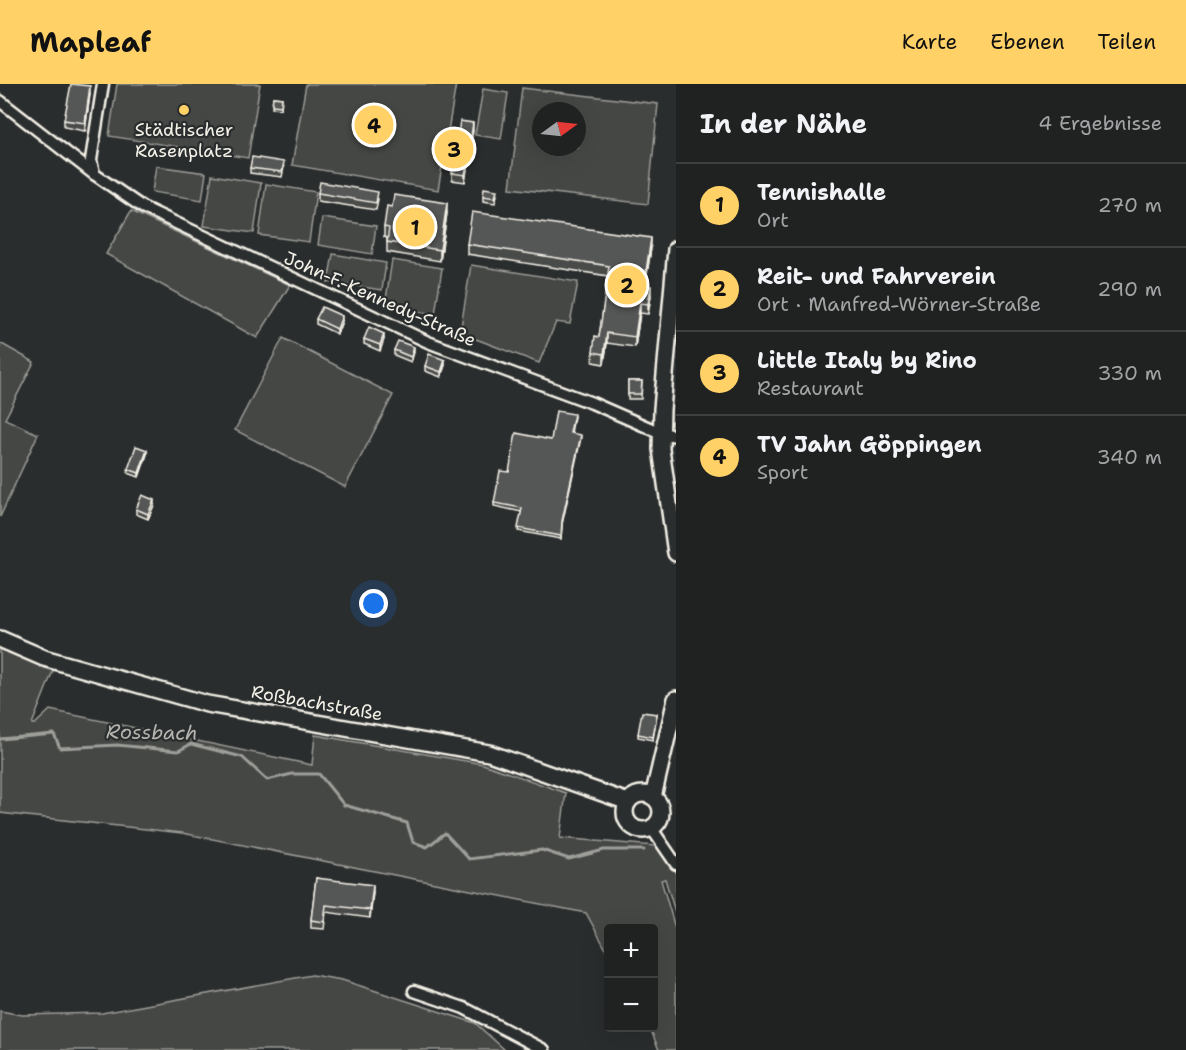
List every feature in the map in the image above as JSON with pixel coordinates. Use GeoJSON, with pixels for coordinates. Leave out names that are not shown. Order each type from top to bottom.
{"type":"FeatureCollection","features":[{"type":"Feature","properties":{"kind":"street"},"geometry":{"type":"LineString","coordinates":[[94,174],[91,160],[103,84]]}},
{"type":"Feature","properties":{"kind":"street","name":"John-F.-Kennedy-Straße"},"geometry":{"type":"LineString","coordinates":[[0,101],[94,174],[142,207],[428,342],[592,403],[669,435]]}},
{"type":"Feature","properties":{"kind":"street"},"geometry":{"type":"LineString","coordinates":[[676,249],[669,435],[662,469],[676,553]]}},
{"type":"Feature","properties":{"kind":"street","name":"Roßbachstraße"},"geometry":{"type":"LineString","coordinates":[[0,639],[44,658],[207,704],[489,753],[628,802]]}},
{"type":"Feature","properties":{"kind":"street"},"geometry":{"type":"LineString","coordinates":[[653,797],[676,699]]}},
{"type":"Feature","properties":{"kind":"street"},"geometry":{"type":"LineString","coordinates":[[642,794],[653,797],[658,801],[662,813],[657,825],[652,829],[640,830],[630,825],[625,814],[628,802],[642,794]]}},
{"type":"Feature","properties":{"kind":"street"},"geometry":{"type":"LineString","coordinates":[[652,829],[676,864]]}},
{"type":"Feature","properties":{"kind":"street"},"geometry":{"type":"LineString","coordinates":[[414,991],[464,1008],[544,1050]]}},
{"type":"Feature","properties":{"kind":"shaded area","name":"Städtischer Rasenplatz"},"geometry":{"type":"Polygon","coordinates":[[[117,84],[260,84],[248,158],[109,136],[117,84]]]}},
{"type":"Feature","properties":{"kind":"shaded area"},"geometry":{"type":"Polygon","coordinates":[[[306,84],[456,84],[438,190],[292,165],[306,84]]]}},
{"type":"Feature","properties":{"kind":"shaded area"},"geometry":{"type":"Polygon","coordinates":[[[522,88],[658,104],[648,204],[510,188],[522,88]]]}},
{"type":"Feature","properties":{"kind":"shaded area"},"geometry":{"type":"Polygon","coordinates":[[[483,89],[508,93],[501,139],[475,135],[483,89]]]}},
{"type":"Feature","properties":{"kind":"shaded area"},"geometry":{"type":"Polygon","coordinates":[[[156,166],[206,173],[202,200],[152,192],[156,166]]]}},
{"type":"Feature","properties":{"kind":"shaded area"},"geometry":{"type":"Polygon","coordinates":[[[212,175],[261,183],[254,233],[204,226],[212,175]]]}},
{"type":"Feature","properties":{"kind":"shaded area"},"geometry":{"type":"Polygon","coordinates":[[[266,184],[316,192],[309,242],[259,235],[266,184]]]}},
{"type":"Feature","properties":{"kind":"shaded area"},"geometry":{"type":"Polygon","coordinates":[[[131,211],[290,285],[257,338],[106,254],[131,211]]]}},
{"type":"Feature","properties":{"kind":"shaded area"},"geometry":{"type":"Polygon","coordinates":[[[322,218],[376,226],[372,254],[318,245],[322,218]]]}},
{"type":"Feature","properties":{"kind":"shaded area"},"geometry":{"type":"Polygon","coordinates":[[[333,254],[386,263],[382,290],[328,282],[333,254]]]}},
{"type":"Feature","properties":{"kind":"shaded area"},"geometry":{"type":"Polygon","coordinates":[[[392,260],[442,268],[435,314],[385,306],[392,260]]]}},
{"type":"Feature","properties":{"kind":"shaded area"},"geometry":{"type":"Polygon","coordinates":[[[471,265],[578,282],[570,324],[556,322],[539,363],[460,333],[471,265]]]}},
{"type":"Feature","properties":{"kind":"shaded area"},"geometry":{"type":"Polygon","coordinates":[[[283,338],[393,395],[345,487],[235,430],[283,338]]]}},
{"type":"Feature","properties":{"kind":"shaded area"},"geometry":{"type":"Polygon","coordinates":[[[0,343],[34,362],[5,419],[38,434],[0,517],[0,343]]]}},
{"type":"Feature","properties":{"kind":"shaded area"},"geometry":{"type":"Polygon","coordinates":[[[0,649],[53,671],[32,724],[35,724],[50,710],[312,765],[315,735],[483,764],[566,793],[560,838],[655,846],[659,844],[676,871],[676,915],[665,879],[661,880],[676,931],[676,1050],[659,1050],[652,1032],[658,1032],[658,924],[604,924],[604,946],[586,913],[182,833],[0,813],[0,649]]]}},
{"type":"Feature","properties":{"kind":"shaded area"},"geometry":{"type":"Polygon","coordinates":[[[312,975],[342,980],[475,1023],[505,1050],[0,1050],[0,1011],[22,1015],[102,1013],[312,975]]]}},
{"type":"Feature","properties":{"kind":"building"},"geometry":{"type":"Polygon","coordinates":[[[71,84],[90,86],[85,123],[64,120],[71,84]]]}},
{"type":"Feature","properties":{"kind":"building"},"geometry":{"type":"Polygon","coordinates":[[[273,97],[282,98],[281,106],[272,105],[273,97]]]}},
{"type":"Feature","properties":{"kind":"building"},"geometry":{"type":"Polygon","coordinates":[[[460,121],[473,123],[465,175],[452,173],[460,121]]]}},
{"type":"Feature","properties":{"kind":"building"},"geometry":{"type":"Polygon","coordinates":[[[252,157],[284,162],[282,172],[250,168],[252,157]]]}},
{"type":"Feature","properties":{"kind":"building"},"geometry":{"type":"Polygon","coordinates":[[[320,182],[378,192],[376,203],[318,193],[320,182]]]}},
{"type":"Feature","properties":{"kind":"building"},"geometry":{"type":"Polygon","coordinates":[[[484,188],[497,190],[495,198],[483,196],[484,188]]]}},
{"type":"Feature","properties":{"kind":"building"},"geometry":{"type":"Polygon","coordinates":[[[394,195],[447,203],[440,250],[387,242],[389,228],[384,227],[387,206],[392,207],[394,195]]]}},
{"type":"Feature","properties":{"kind":"building"},"geometry":{"type":"Polygon","coordinates":[[[472,212],[651,238],[644,285],[651,286],[648,304],[640,303],[635,337],[607,333],[604,354],[593,352],[595,336],[599,337],[609,266],[467,244],[472,212]]]}},
{"type":"Feature","properties":{"kind":"building"},"geometry":{"type":"Polygon","coordinates":[[[322,307],[342,316],[337,329],[316,319],[322,307]]]}},
{"type":"Feature","properties":{"kind":"building"},"geometry":{"type":"Polygon","coordinates":[[[369,327],[384,334],[380,345],[364,339],[369,327]]]}},
{"type":"Feature","properties":{"kind":"building"},"geometry":{"type":"Polygon","coordinates":[[[398,341],[414,347],[411,357],[394,350],[398,341]]]}},
{"type":"Feature","properties":{"kind":"building"},"geometry":{"type":"Polygon","coordinates":[[[429,354],[445,360],[441,372],[425,366],[429,354]]]}},
{"type":"Feature","properties":{"kind":"building"},"geometry":{"type":"Polygon","coordinates":[[[628,381],[642,381],[641,394],[628,394],[628,381]]]}},
{"type":"Feature","properties":{"kind":"building"},"geometry":{"type":"Polygon","coordinates":[[[556,411],[574,414],[570,433],[581,435],[562,521],[561,536],[518,528],[522,508],[494,503],[500,471],[509,472],[516,433],[551,440],[556,411]]]}},
{"type":"Feature","properties":{"kind":"building"},"geometry":{"type":"Polygon","coordinates":[[[136,446],[147,450],[139,473],[128,469],[136,446]]]}},
{"type":"Feature","properties":{"kind":"building"},"geometry":{"type":"Polygon","coordinates":[[[142,495],[154,500],[148,514],[136,509],[142,495]]]}},
{"type":"Feature","properties":{"kind":"building"},"geometry":{"type":"Polygon","coordinates":[[[642,712],[657,714],[653,737],[638,734],[642,712]]]}},
{"type":"Feature","properties":{"kind":"building"},"geometry":{"type":"Polygon","coordinates":[[[316,878],[373,885],[370,910],[326,905],[324,922],[311,920],[316,878]]]}},
{"type":"Feature","properties":{"kind":"waterway","name":"Rossbach"},"geometry":{"type":"LineString","coordinates":[[0,739],[54,734],[60,748],[117,745],[178,751],[191,744],[242,757],[267,780],[292,774],[319,774],[344,805],[407,823],[413,842],[427,847],[445,833],[469,859],[542,850],[569,859],[604,850],[644,850]]}},
{"type":"Feature","properties":{"kind":"place","name":"Städtischer Rasenplatz"},"geometry":{"type":"Point","coordinates":[184,110]}},
{"type":"Feature","properties":{"kind":"place","name":"TV Jahn Göppingen"},"geometry":{"type":"Point","coordinates":[374,125]}},
{"type":"Feature","properties":{"kind":"place","name":"Little Italy by Rino"},"geometry":{"type":"Point","coordinates":[454,149]}},
{"type":"Feature","properties":{"kind":"place","name":"Tennishalle"},"geometry":{"type":"Point","coordinates":[415,227]}},
{"type":"Feature","properties":{"kind":"place","name":"Reit- und Fahrverein"},"geometry":{"type":"Point","coordinates":[627,285]}}]}
